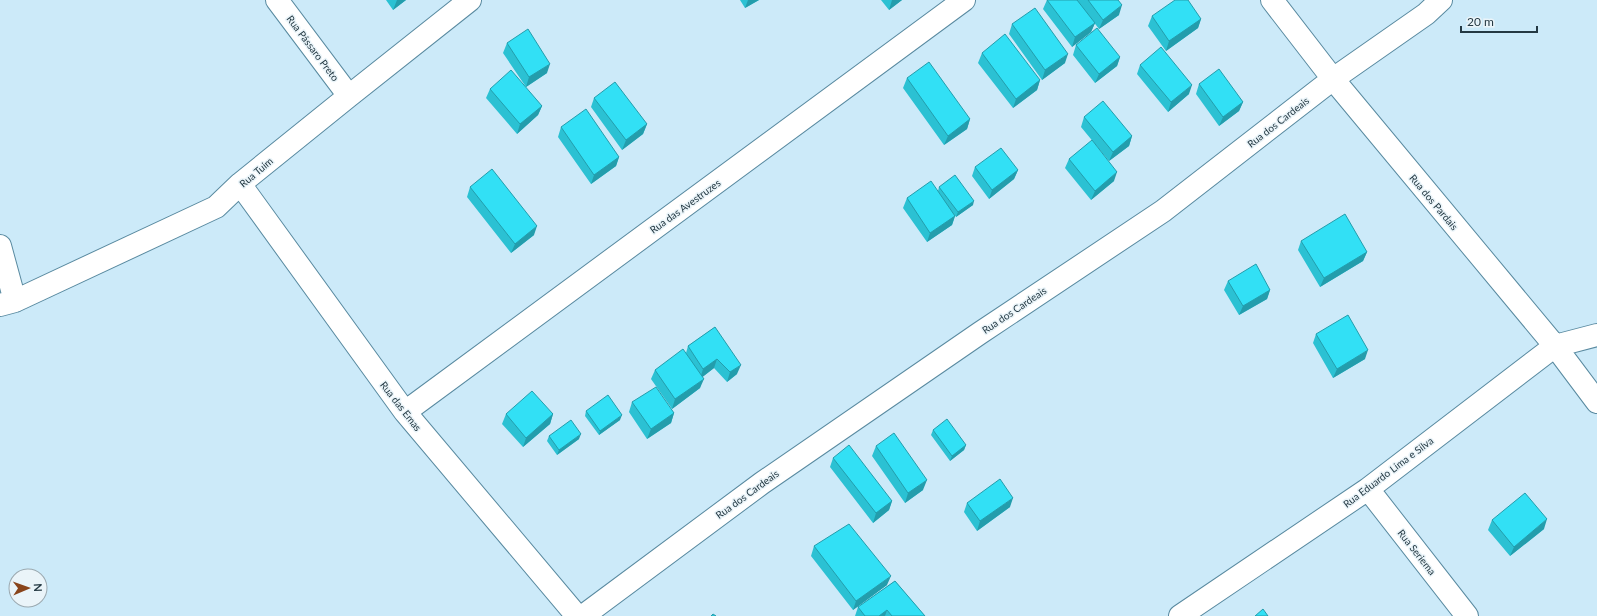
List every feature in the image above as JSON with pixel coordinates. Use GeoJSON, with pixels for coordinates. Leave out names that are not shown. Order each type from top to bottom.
{"type":"FeatureCollection","features":[{"type":"Feature","properties":{"kind":"street","name":"Rua Pássaro Preto"},"geometry":{"type":"LineString","coordinates":[[277,0],[349,96]]}},
{"type":"Feature","properties":{"kind":"street","name":"Rua Tuim"},"geometry":{"type":"LineString","coordinates":[[7,303],[216,207],[240,184],[470,0]]}},
{"type":"Feature","properties":{"kind":"street","name":"Rua das Avestruzes"},"geometry":{"type":"LineString","coordinates":[[405,412],[964,0]]}},
{"type":"Feature","properties":{"kind":"street","name":"Rua dos Pardais"},"geometry":{"type":"LineString","coordinates":[[1272,0],[1333,79],[1555,346],[1597,402]]}},
{"type":"Feature","properties":{"kind":"street","name":"Rua dos Cardeais"},"geometry":{"type":"LineString","coordinates":[[583,616],[762,483],[980,333],[1163,211],[1333,79],[1426,14],[1442,0]]}},
{"type":"Feature","properties":{"kind":"street","name":"Rua das Emas"},"geometry":{"type":"LineString","coordinates":[[240,184],[405,412],[577,616]]}},
{"type":"Feature","properties":{"kind":"street"},"geometry":{"type":"LineString","coordinates":[[0,246],[7,303]]}},
{"type":"Feature","properties":{"kind":"street","name":"Rua Eduardo Lima e Silva"},"geometry":{"type":"LineString","coordinates":[[1180,616],[1368,489],[1555,346],[1597,335]]}},
{"type":"Feature","properties":{"kind":"street","name":"Rua Seriema"},"geometry":{"type":"LineString","coordinates":[[1368,489],[1467,616]]}},
{"type":"Feature","properties":{"kind":"building"},"geometry":{"type":"Polygon","coordinates":[[[1047,0],[1077,0],[1095,23],[1075,37],[1047,0]]]}},
{"type":"Feature","properties":{"kind":"building"},"geometry":{"type":"Polygon","coordinates":[[[1088,0],[1118,0],[1122,5],[1103,20],[1088,0]]]}},
{"type":"Feature","properties":{"kind":"building"},"geometry":{"type":"Polygon","coordinates":[[[1175,0],[1188,0],[1201,19],[1169,41],[1152,16],[1175,0]]]}},
{"type":"Feature","properties":{"kind":"building"},"geometry":{"type":"Polygon","coordinates":[[[1035,8],[1068,54],[1045,70],[1012,24],[1035,8]]]}},
{"type":"Feature","properties":{"kind":"building"},"geometry":{"type":"Polygon","coordinates":[[[1097,28],[1120,57],[1099,74],[1076,45],[1097,28]]]}},
{"type":"Feature","properties":{"kind":"building"},"geometry":{"type":"Polygon","coordinates":[[[528,29],[550,64],[529,77],[507,43],[528,29]]]}},
{"type":"Feature","properties":{"kind":"building"},"geometry":{"type":"Polygon","coordinates":[[[1005,34],[1040,80],[1016,99],[982,53],[1005,34]]]}},
{"type":"Feature","properties":{"kind":"building"},"geometry":{"type":"Polygon","coordinates":[[[1161,47],[1192,85],[1171,102],[1140,65],[1161,47]]]}},
{"type":"Feature","properties":{"kind":"building"},"geometry":{"type":"Polygon","coordinates":[[[929,62],[970,119],[948,136],[907,78],[929,62]]]}},
{"type":"Feature","properties":{"kind":"building"},"geometry":{"type":"Polygon","coordinates":[[[1219,69],[1243,102],[1223,117],[1199,84],[1219,69]]]}},
{"type":"Feature","properties":{"kind":"building"},"geometry":{"type":"Polygon","coordinates":[[[511,70],[542,106],[520,124],[490,89],[511,70]]]}},
{"type":"Feature","properties":{"kind":"building"},"geometry":{"type":"Polygon","coordinates":[[[615,82],[647,124],[626,140],[594,98],[615,82]]]}},
{"type":"Feature","properties":{"kind":"building"},"geometry":{"type":"Polygon","coordinates":[[[1103,101],[1132,136],[1113,152],[1084,117],[1103,101]]]}},
{"type":"Feature","properties":{"kind":"building"},"geometry":{"type":"Polygon","coordinates":[[[586,109],[619,157],[594,175],[561,127],[586,109]]]}},
{"type":"Feature","properties":{"kind":"building"},"geometry":{"type":"Polygon","coordinates":[[[1092,140],[1117,172],[1095,191],[1069,159],[1092,140]]]}},
{"type":"Feature","properties":{"kind":"building"},"geometry":{"type":"Polygon","coordinates":[[[1001,148],[1018,170],[992,190],[975,167],[1001,148]]]}},
{"type":"Feature","properties":{"kind":"building"},"geometry":{"type":"Polygon","coordinates":[[[492,169],[537,226],[515,244],[470,187],[492,169]]]}},
{"type":"Feature","properties":{"kind":"building"},"geometry":{"type":"Polygon","coordinates":[[[955,175],[974,201],[958,212],[939,187],[955,175]]]}},
{"type":"Feature","properties":{"kind":"building"},"geometry":{"type":"Polygon","coordinates":[[[931,181],[955,216],[930,233],[907,198],[931,181]]]}},
{"type":"Feature","properties":{"kind":"building"},"geometry":{"type":"Polygon","coordinates":[[[1345,214],[1367,252],[1324,278],[1301,241],[1345,214]]]}},
{"type":"Feature","properties":{"kind":"building"},"geometry":{"type":"Polygon","coordinates":[[[1256,264],[1270,290],[1243,306],[1228,281],[1256,264]]]}},
{"type":"Feature","properties":{"kind":"building"},"geometry":{"type":"Polygon","coordinates":[[[1348,315],[1368,350],[1337,369],[1316,334],[1348,315]]]}},
{"type":"Feature","properties":{"kind":"building"},"geometry":{"type":"Polygon","coordinates":[[[715,327],[741,365],[730,372],[717,359],[703,369],[688,346],[715,327]]]}},
{"type":"Feature","properties":{"kind":"building"},"geometry":{"type":"Polygon","coordinates":[[[683,349],[704,379],[675,399],[655,370],[683,349]]]}},
{"type":"Feature","properties":{"kind":"building"},"geometry":{"type":"Polygon","coordinates":[[[656,387],[674,413],[651,429],[632,402],[656,387]]]}},
{"type":"Feature","properties":{"kind":"building"},"geometry":{"type":"Polygon","coordinates":[[[532,391],[553,414],[526,438],[506,414],[532,391]]]}},
{"type":"Feature","properties":{"kind":"building"},"geometry":{"type":"Polygon","coordinates":[[[608,395],[622,415],[600,431],[586,411],[608,395]]]}},
{"type":"Feature","properties":{"kind":"building"},"geometry":{"type":"Polygon","coordinates":[[[947,419],[966,445],[952,456],[933,430],[947,419]]]}},
{"type":"Feature","properties":{"kind":"building"},"geometry":{"type":"Polygon","coordinates":[[[571,420],[581,434],[559,450],[549,436],[571,420]]]}},
{"type":"Feature","properties":{"kind":"building"},"geometry":{"type":"Polygon","coordinates":[[[894,433],[927,480],[908,493],[876,446],[894,433]]]}},
{"type":"Feature","properties":{"kind":"building"},"geometry":{"type":"Polygon","coordinates":[[[849,445],[892,501],[876,513],[833,458],[849,445]]]}},
{"type":"Feature","properties":{"kind":"building"},"geometry":{"type":"Polygon","coordinates":[[[1000,479],[1013,498],[980,521],[967,503],[1000,479]]]}},
{"type":"Feature","properties":{"kind":"building"},"geometry":{"type":"Polygon","coordinates":[[[1525,493],[1547,519],[1514,547],[1492,520],[1525,493]]]}},
{"type":"Feature","properties":{"kind":"building"},"geometry":{"type":"Polygon","coordinates":[[[849,524],[891,576],[856,601],[814,546],[849,524]]]}},
{"type":"Feature","properties":{"kind":"building"},"geometry":{"type":"Polygon","coordinates":[[[895,581],[925,616],[892,616],[887,610],[879,616],[865,616],[858,607],[895,581]]]}},
{"type":"Feature","properties":{"kind":"building"},"geometry":{"type":"Polygon","coordinates":[[[1263,609],[1268,616],[1255,616],[1263,609]]]}}]}
